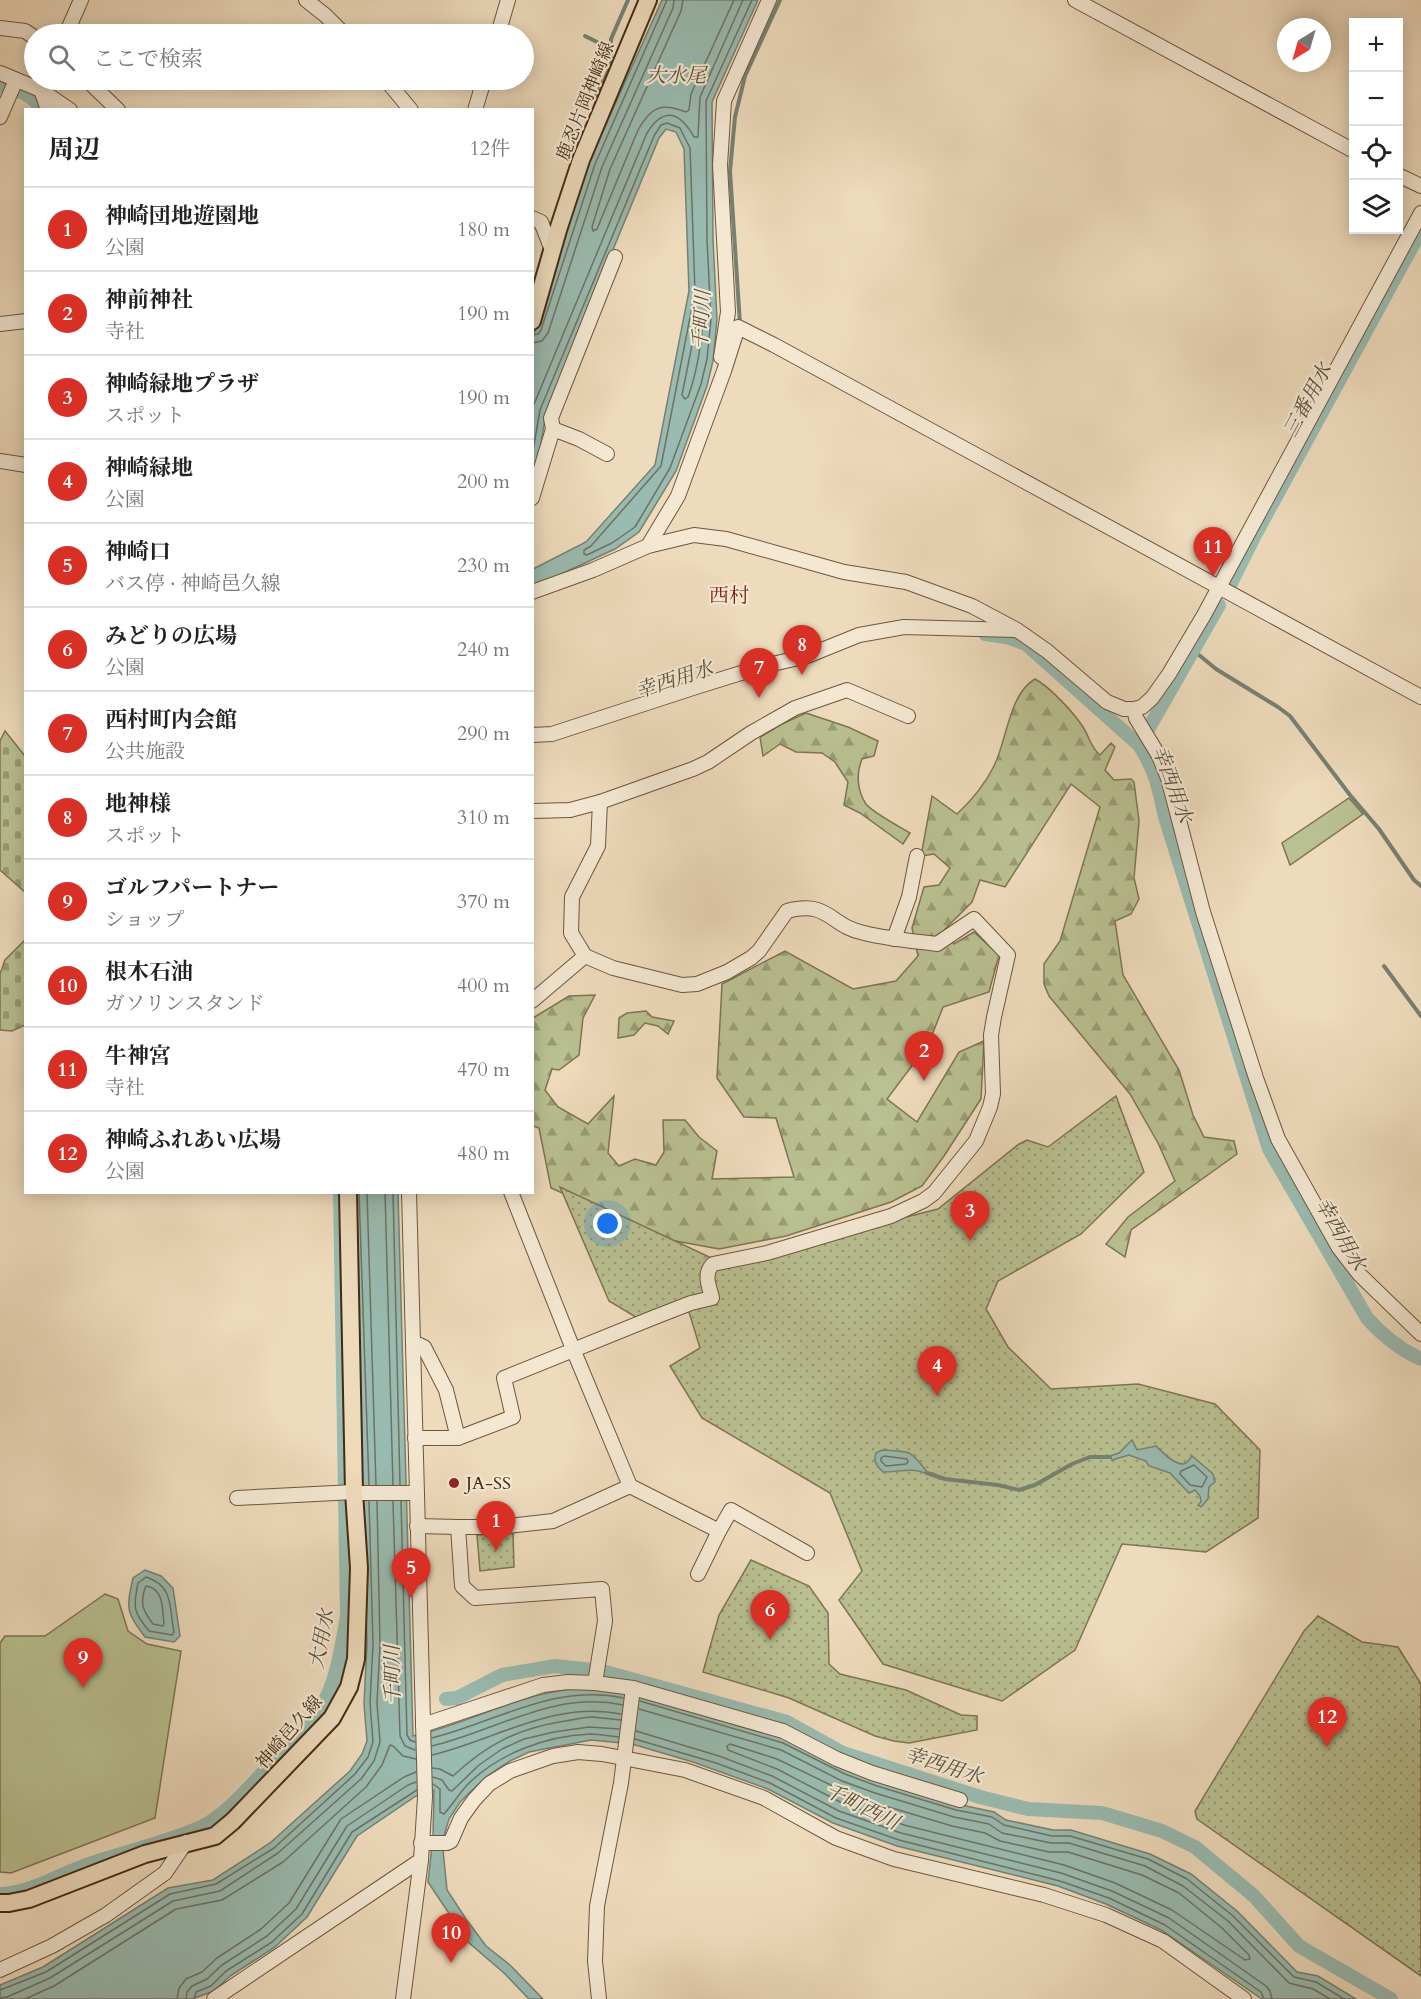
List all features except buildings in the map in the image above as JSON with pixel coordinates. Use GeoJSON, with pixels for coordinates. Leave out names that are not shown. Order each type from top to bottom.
{"type":"FeatureCollection","features":[{"type":"Feature","properties":{"kind":"main road","name":"鹿忍片岡神崎線"},"geometry":{"type":"LineString","coordinates":[[534,314],[581,160],[648,0]]}},
{"type":"Feature","properties":{"kind":"main road","name":"神崎邑久線"},"geometry":{"type":"LineString","coordinates":[[0,1903],[9,1904],[29,1899],[145,1854],[215,1836],[332,1718],[349,1687],[356,1659],[359,1568],[351,1493],[348,1194]]}},
{"type":"Feature","properties":{"kind":"street"},"geometry":{"type":"LineString","coordinates":[[70,24],[81,0]]}},
{"type":"Feature","properties":{"kind":"street"},"geometry":{"type":"LineString","coordinates":[[306,0],[334,24]]}},
{"type":"Feature","properties":{"kind":"street"},"geometry":{"type":"LineString","coordinates":[[501,24],[508,0]]}},
{"type":"Feature","properties":{"kind":"street"},"geometry":{"type":"LineString","coordinates":[[716,394],[728,312],[720,165],[724,101],[769,0]]}},
{"type":"Feature","properties":{"kind":"street"},"geometry":{"type":"LineString","coordinates":[[1076,0],[1349,149]]}},
{"type":"Feature","properties":{"kind":"street"},"geometry":{"type":"LineString","coordinates":[[0,28],[24,31]]}},
{"type":"Feature","properties":{"kind":"street"},"geometry":{"type":"LineString","coordinates":[[0,74],[13,86],[24,86]]}},
{"type":"Feature","properties":{"kind":"street"},"geometry":{"type":"LineString","coordinates":[[0,117],[13,86]]}},
{"type":"Feature","properties":{"kind":"street"},"geometry":{"type":"LineString","coordinates":[[45,90],[48,108]]}},
{"type":"Feature","properties":{"kind":"street"},"geometry":{"type":"LineString","coordinates":[[49,90],[68,108]]}},
{"type":"Feature","properties":{"kind":"street"},"geometry":{"type":"LineString","coordinates":[[97,90],[116,108]]}},
{"type":"Feature","properties":{"kind":"street"},"geometry":{"type":"LineString","coordinates":[[394,90],[409,108]]}},
{"type":"Feature","properties":{"kind":"street"},"geometry":{"type":"LineString","coordinates":[[476,108],[481,90]]}},
{"type":"Feature","properties":{"kind":"street"},"geometry":{"type":"LineString","coordinates":[[1403,177],[1421,186]]}},
{"type":"Feature","properties":{"kind":"street"},"geometry":{"type":"LineString","coordinates":[[534,591],[593,570],[648,546],[694,535],[726,539],[844,572],[906,582],[972,606],[1017,630],[1047,651],[1097,694],[1116,706],[1134,709],[1148,703],[1161,686],[1219,588],[1421,213]]}},
{"type":"Feature","properties":{"kind":"street"},"geometry":{"type":"LineString","coordinates":[[534,219],[541,222],[552,250]]}},
{"type":"Feature","properties":{"kind":"street"},"geometry":{"type":"LineString","coordinates":[[534,490],[554,429],[551,418],[615,257]]}},
{"type":"Feature","properties":{"kind":"street"},"geometry":{"type":"LineString","coordinates":[[0,324],[24,321]]}},
{"type":"Feature","properties":{"kind":"street"},"geometry":{"type":"LineString","coordinates":[[648,546],[678,496],[738,327],[1421,697]]}},
{"type":"Feature","properties":{"kind":"street"},"geometry":{"type":"LineString","coordinates":[[554,429],[607,453]]}},
{"type":"Feature","properties":{"kind":"street"},"geometry":{"type":"LineString","coordinates":[[0,461],[24,465]]}},
{"type":"Feature","properties":{"kind":"street"},"geometry":{"type":"LineString","coordinates":[[534,735],[552,734],[708,683],[807,656],[859,635],[904,627],[1017,630]]}},
{"type":"Feature","properties":{"kind":"street"},"geometry":{"type":"LineString","coordinates":[[534,811],[570,810],[600,802],[693,769],[795,708],[847,690],[908,716]]}},
{"type":"Feature","properties":{"kind":"street"},"geometry":{"type":"LineString","coordinates":[[1134,709],[1136,718],[1159,756],[1168,778],[1203,912],[1278,1139],[1339,1248],[1360,1275],[1421,1334]]}},
{"type":"Feature","properties":{"kind":"street"},"geometry":{"type":"LineString","coordinates":[[416,1438],[458,1438],[513,1417],[504,1378],[691,1303],[712,1298],[706,1274],[713,1263],[767,1254],[891,1216],[923,1201],[934,1193],[976,1141],[990,1107],[993,1094],[991,1035],[1008,955],[974,919],[937,944],[861,933],[817,908],[807,907],[787,911],[759,951],[751,958],[727,972],[697,984],[682,986],[613,968],[585,956],[571,933],[572,897],[598,846],[600,802]]}},
{"type":"Feature","properties":{"kind":"street"},"geometry":{"type":"LineString","coordinates":[[894,939],[909,897],[917,856]]}},
{"type":"Feature","properties":{"kind":"street"},"geometry":{"type":"LineString","coordinates":[[534,999],[585,956]]}},
{"type":"Feature","properties":{"kind":"street"},"geometry":{"type":"LineString","coordinates":[[403,1999],[425,1843],[424,1729],[417,1526],[413,1492],[416,1438],[409,1194]]}},
{"type":"Feature","properties":{"kind":"street"},"geometry":{"type":"LineString","coordinates":[[512,1194],[630,1486],[719,1532]]}},
{"type":"Feature","properties":{"kind":"street"},"geometry":{"type":"LineString","coordinates":[[413,1342],[424,1347],[446,1390],[458,1438]]}},
{"type":"Feature","properties":{"kind":"street"},"geometry":{"type":"LineString","coordinates":[[417,1526],[499,1527],[553,1521],[630,1486]]}},
{"type":"Feature","properties":{"kind":"street"},"geometry":{"type":"LineString","coordinates":[[237,1498],[413,1492]]}},
{"type":"Feature","properties":{"kind":"street"},"geometry":{"type":"LineString","coordinates":[[698,1574],[731,1510],[807,1552]]}},
{"type":"Feature","properties":{"kind":"street"},"geometry":{"type":"LineString","coordinates":[[458,1527],[462,1586],[475,1598],[602,1589],[605,1621],[596,1674]]}},
{"type":"Feature","properties":{"kind":"street"},"geometry":{"type":"LineString","coordinates":[[424,1729],[543,1685],[568,1682],[596,1674],[632,1690],[783,1731],[837,1759],[872,1773],[960,1800]]}},
{"type":"Feature","properties":{"kind":"street"},"geometry":{"type":"LineString","coordinates":[[599,1999],[595,1961],[597,1906],[625,1756],[632,1690]]}},
{"type":"Feature","properties":{"kind":"street"},"geometry":{"type":"LineString","coordinates":[[425,1843],[451,1841],[461,1818],[474,1800],[489,1784],[510,1771],[554,1756],[578,1752],[625,1756],[685,1770],[764,1798],[836,1838],[894,1858],[1044,1895],[1106,1915],[1164,1941],[1244,1999]]}},
{"type":"Feature","properties":{"kind":"street"},"geometry":{"type":"LineString","coordinates":[[0,1970],[52,1946],[106,1916],[165,1873],[186,1842]]}},
{"type":"Feature","properties":{"kind":"street"},"geometry":{"type":"LineString","coordinates":[[214,1999],[421,1860]]}},
{"type":"Feature","properties":{"kind":"green space"},"geometry":{"type":"Polygon","coordinates":[[[1035,679],[1054,694],[1074,715],[1100,755],[1111,743],[1115,747],[1105,770],[1114,780],[1131,779],[1134,782],[1139,821],[1134,878],[1139,899],[1131,914],[1115,921],[1123,975],[1179,1070],[1193,1115],[1204,1137],[1234,1141],[1237,1154],[1131,1230],[1125,1257],[1106,1244],[1128,1217],[1175,1181],[1158,1143],[1130,1094],[1049,996],[1044,984],[1044,964],[1060,941],[1100,807],[1071,784],[1005,887],[980,880],[972,902],[945,929],[954,944],[974,932],[999,955],[989,992],[943,1007],[929,1043],[887,1099],[917,1122],[959,1052],[984,1041],[981,1099],[922,1186],[891,1202],[786,1236],[719,1249],[665,1239],[551,1188],[539,1128],[534,1126],[534,1017],[569,996],[595,995],[583,1018],[579,1055],[559,1070],[552,1069],[545,1090],[558,1107],[588,1124],[614,1096],[608,1153],[619,1166],[635,1159],[656,1165],[664,1152],[663,1120],[685,1120],[699,1137],[717,1151],[712,1179],[794,1177],[776,1118],[744,1117],[717,1078],[722,984],[785,951],[853,989],[896,981],[918,956],[912,928],[924,887],[939,885],[950,868],[934,854],[921,856],[932,796],[957,814],[973,797],[994,766],[1014,706],[1026,686],[1035,679]]]}},
{"type":"Feature","properties":{"kind":"green space"},"geometry":{"type":"Polygon","coordinates":[[[806,713],[848,727],[878,741],[874,756],[862,759],[858,776],[859,788],[869,807],[910,833],[903,844],[860,813],[844,805],[848,782],[835,762],[822,753],[796,752],[780,744],[763,756],[760,737],[806,713]]]}},
{"type":"Feature","properties":{"kind":"green space"},"geometry":{"type":"Polygon","coordinates":[[[5,731],[24,755],[24,891],[0,870],[0,741],[5,731]]]}},
{"type":"Feature","properties":{"kind":"green space"},"geometry":{"type":"Polygon","coordinates":[[[1349,798],[1363,814],[1290,865],[1282,843],[1349,798]]]}},
{"type":"Feature","properties":{"kind":"green space"},"geometry":{"type":"Polygon","coordinates":[[[24,941],[24,1025],[12,1031],[0,1030],[0,974],[5,960],[24,941]]]}},
{"type":"Feature","properties":{"kind":"green space"},"geometry":{"type":"Polygon","coordinates":[[[646,1011],[652,1017],[674,1021],[668,1034],[658,1026],[645,1023],[634,1035],[618,1038],[619,1018],[627,1013],[646,1011]]]}},
{"type":"Feature","properties":{"kind":"green space"},"geometry":{"type":"Polygon","coordinates":[[[1116,1096],[1144,1172],[1081,1234],[998,1281],[986,1309],[1008,1347],[1051,1389],[1138,1384],[1215,1404],[1260,1450],[1258,1518],[1206,1552],[1122,1544],[1075,1650],[1002,1701],[883,1664],[839,1600],[862,1571],[830,1493],[702,1418],[670,1366],[700,1348],[689,1312],[639,1319],[609,1301],[560,1187],[722,1263],[938,1209],[1019,1144],[1027,1140],[1048,1147],[1116,1096]]]}},
{"type":"Feature","properties":{"kind":"green space"},"geometry":{"type":"Polygon","coordinates":[[[513,1532],[514,1567],[480,1571],[477,1535],[513,1532]]]}},
{"type":"Feature","properties":{"kind":"green space"},"geometry":{"type":"Polygon","coordinates":[[[751,1560],[809,1586],[828,1613],[829,1664],[840,1674],[906,1690],[961,1715],[977,1716],[977,1730],[909,1743],[894,1741],[875,1736],[789,1698],[703,1672],[719,1615],[751,1560]]]}},
{"type":"Feature","properties":{"kind":"green space"},"geometry":{"type":"Polygon","coordinates":[[[105,1594],[118,1599],[128,1631],[147,1644],[181,1651],[155,1818],[11,1873],[0,1872],[0,1643],[5,1636],[45,1636],[105,1594]]]}},
{"type":"Feature","properties":{"kind":"green space"},"geometry":{"type":"Polygon","coordinates":[[[1318,1616],[1362,1642],[1398,1647],[1421,1684],[1421,1976],[1197,1819],[1195,1811],[1304,1631],[1318,1616]]]}},
{"type":"Feature","properties":{"kind":"water","name":"大水尾"},"geometry":{"type":"Polygon","coordinates":[[[662,0],[758,0],[712,102],[713,240],[717,319],[713,361],[707,386],[676,471],[639,532],[615,549],[534,587],[534,568],[586,542],[655,465],[689,291],[684,149],[676,132],[666,129],[659,138],[546,412],[534,476],[534,334],[589,162],[662,0]]]}},
{"type":"Feature","properties":{"kind":"water"},"geometry":{"type":"Polygon","coordinates":[[[353,1194],[398,1194],[413,1736],[546,1693],[592,1688],[620,1691],[785,1738],[957,1804],[994,1812],[1006,1820],[1053,1830],[1071,1830],[1150,1854],[1191,1874],[1237,1911],[1297,1972],[1318,1976],[1356,1999],[1262,1999],[1161,1930],[1106,1904],[1058,1886],[897,1846],[833,1823],[768,1789],[693,1762],[632,1744],[591,1740],[529,1752],[487,1776],[460,1802],[449,1819],[444,1836],[447,1890],[486,1946],[510,1965],[543,1999],[529,1999],[504,1973],[468,1942],[428,1882],[433,1836],[434,1790],[416,1796],[357,1836],[307,1917],[275,1947],[230,1976],[214,1991],[192,1999],[0,1999],[0,1985],[43,1967],[168,1888],[213,1880],[270,1843],[350,1771],[362,1754],[367,1741],[364,1704],[367,1644],[353,1194]]]}},
{"type":"Feature","properties":{"kind":"water"},"geometry":{"type":"Polygon","coordinates":[[[1132,1440],[1137,1450],[1156,1446],[1178,1463],[1186,1463],[1192,1456],[1213,1474],[1215,1482],[1209,1487],[1208,1499],[1201,1507],[1198,1505],[1201,1502],[1200,1496],[1195,1490],[1189,1493],[1170,1473],[1149,1466],[1146,1461],[1129,1455],[1112,1460],[1110,1456],[1119,1453],[1132,1440]]]}},
{"type":"Feature","properties":{"kind":"water"},"geometry":{"type":"Polygon","coordinates":[[[882,1450],[913,1455],[927,1474],[911,1470],[883,1472],[875,1461],[876,1453],[882,1450]]]}},
{"type":"Feature","properties":{"kind":"water"},"geometry":{"type":"Polygon","coordinates":[[[145,1570],[161,1576],[173,1588],[180,1636],[174,1642],[145,1637],[131,1615],[129,1597],[133,1578],[145,1570]]]}},
{"type":"Feature","properties":{"kind":"waterway"},"geometry":{"type":"LineString","coordinates":[[596,106],[596,96],[611,66],[611,39],[628,0]]}},
{"type":"Feature","properties":{"kind":"waterway"},"geometry":{"type":"LineString","coordinates":[[740,324],[730,171],[735,117],[745,76],[780,0]]}},
{"type":"Feature","properties":{"kind":"waterway"},"geometry":{"type":"LineString","coordinates":[[585,36],[611,49]]}},
{"type":"Feature","properties":{"kind":"waterway","name":"大用水"},"geometry":{"type":"LineString","coordinates":[[0,86],[24,93],[41,108]]}},
{"type":"Feature","properties":{"kind":"waterway","name":"三番用水"},"geometry":{"type":"LineString","coordinates":[[1228,589],[1421,230]]}},
{"type":"Feature","properties":{"kind":"waterway","name":"三番用水"},"geometry":{"type":"LineString","coordinates":[[1146,733],[1219,605]]}},
{"type":"Feature","properties":{"kind":"waterway","name":"幸西用水"},"geometry":{"type":"LineString","coordinates":[[985,634],[1006,637],[1026,644],[1139,745],[1156,780],[1165,817],[1269,1149],[1367,1318],[1392,1342],[1421,1359]]}},
{"type":"Feature","properties":{"kind":"waterway"},"geometry":{"type":"LineString","coordinates":[[1193,650],[1216,669],[1290,716],[1379,829],[1414,880],[1421,886]]}},
{"type":"Feature","properties":{"kind":"waterway"},"geometry":{"type":"LineString","coordinates":[[1384,966],[1421,1016]]}},
{"type":"Feature","properties":{"kind":"waterway","name":"大用水"},"geometry":{"type":"LineString","coordinates":[[0,1894],[33,1887],[86,1865],[171,1839],[209,1823],[241,1796],[305,1729],[325,1700],[337,1665],[347,1616],[340,1194]]}},
{"type":"Feature","properties":{"kind":"waterway"},"geometry":{"type":"LineString","coordinates":[[927,1473],[945,1479],[998,1485],[1019,1490],[1035,1485],[1072,1464],[1090,1457],[1110,1457]]}},
{"type":"Feature","properties":{"kind":"waterway","name":"幸西用水"},"geometry":{"type":"LineString","coordinates":[[446,1699],[457,1698],[502,1675],[555,1666],[602,1671],[787,1722],[843,1753],[980,1797],[1028,1809],[1102,1813],[1162,1831],[1195,1847],[1254,1896],[1299,1946],[1391,1999]]}},
{"type":"Feature","properties":{"kind":"place","name":"牛神宮"},"geometry":{"type":"Point","coordinates":[1213,577]}},
{"type":"Feature","properties":{"kind":"place","name":"地神様"},"geometry":{"type":"Point","coordinates":[802,675]}},
{"type":"Feature","properties":{"kind":"place","name":"西村町内会館"},"geometry":{"type":"Point","coordinates":[759,698]}},
{"type":"Feature","properties":{"kind":"place","name":"神前神社"},"geometry":{"type":"Point","coordinates":[924,1081]}},
{"type":"Feature","properties":{"kind":"place","name":"神崎緑地プラザ"},"geometry":{"type":"Point","coordinates":[970,1241]}},
{"type":"Feature","properties":{"kind":"place","name":"神崎緑地"},"geometry":{"type":"Point","coordinates":[937,1396]}},
{"type":"Feature","properties":{"kind":"place","name":"JA-SS"},"geometry":{"type":"Point","coordinates":[454,1483]}},
{"type":"Feature","properties":{"kind":"place","name":"神崎団地遊園地"},"geometry":{"type":"Point","coordinates":[496,1551]}},
{"type":"Feature","properties":{"kind":"place","name":"神崎口"},"geometry":{"type":"Point","coordinates":[411,1598]}},
{"type":"Feature","properties":{"kind":"place","name":"みどりの広場"},"geometry":{"type":"Point","coordinates":[770,1640]}},
{"type":"Feature","properties":{"kind":"place","name":"ゴルフパートナー"},"geometry":{"type":"Point","coordinates":[83,1688]}},
{"type":"Feature","properties":{"kind":"place","name":"神崎ふれあい広場"},"geometry":{"type":"Point","coordinates":[1327,1747]}},
{"type":"Feature","properties":{"kind":"place","name":"根木石油"},"geometry":{"type":"Point","coordinates":[451,1963]}},
{"type":"Feature","properties":{"kind":"district","name":"西村"},"geometry":{"type":"Point","coordinates":[729,595]}},
{"type":"Feature","properties":{"kind":"water label","name":"千町川"},"geometry":{"type":"Point","coordinates":[701,320]}},
{"type":"Feature","properties":{"kind":"water label","name":"千町川"},"geometry":{"type":"Point","coordinates":[392,1675]}},
{"type":"Feature","properties":{"kind":"water label","name":"千町西川"},"geometry":{"type":"Point","coordinates":[862,1806]}}]}
